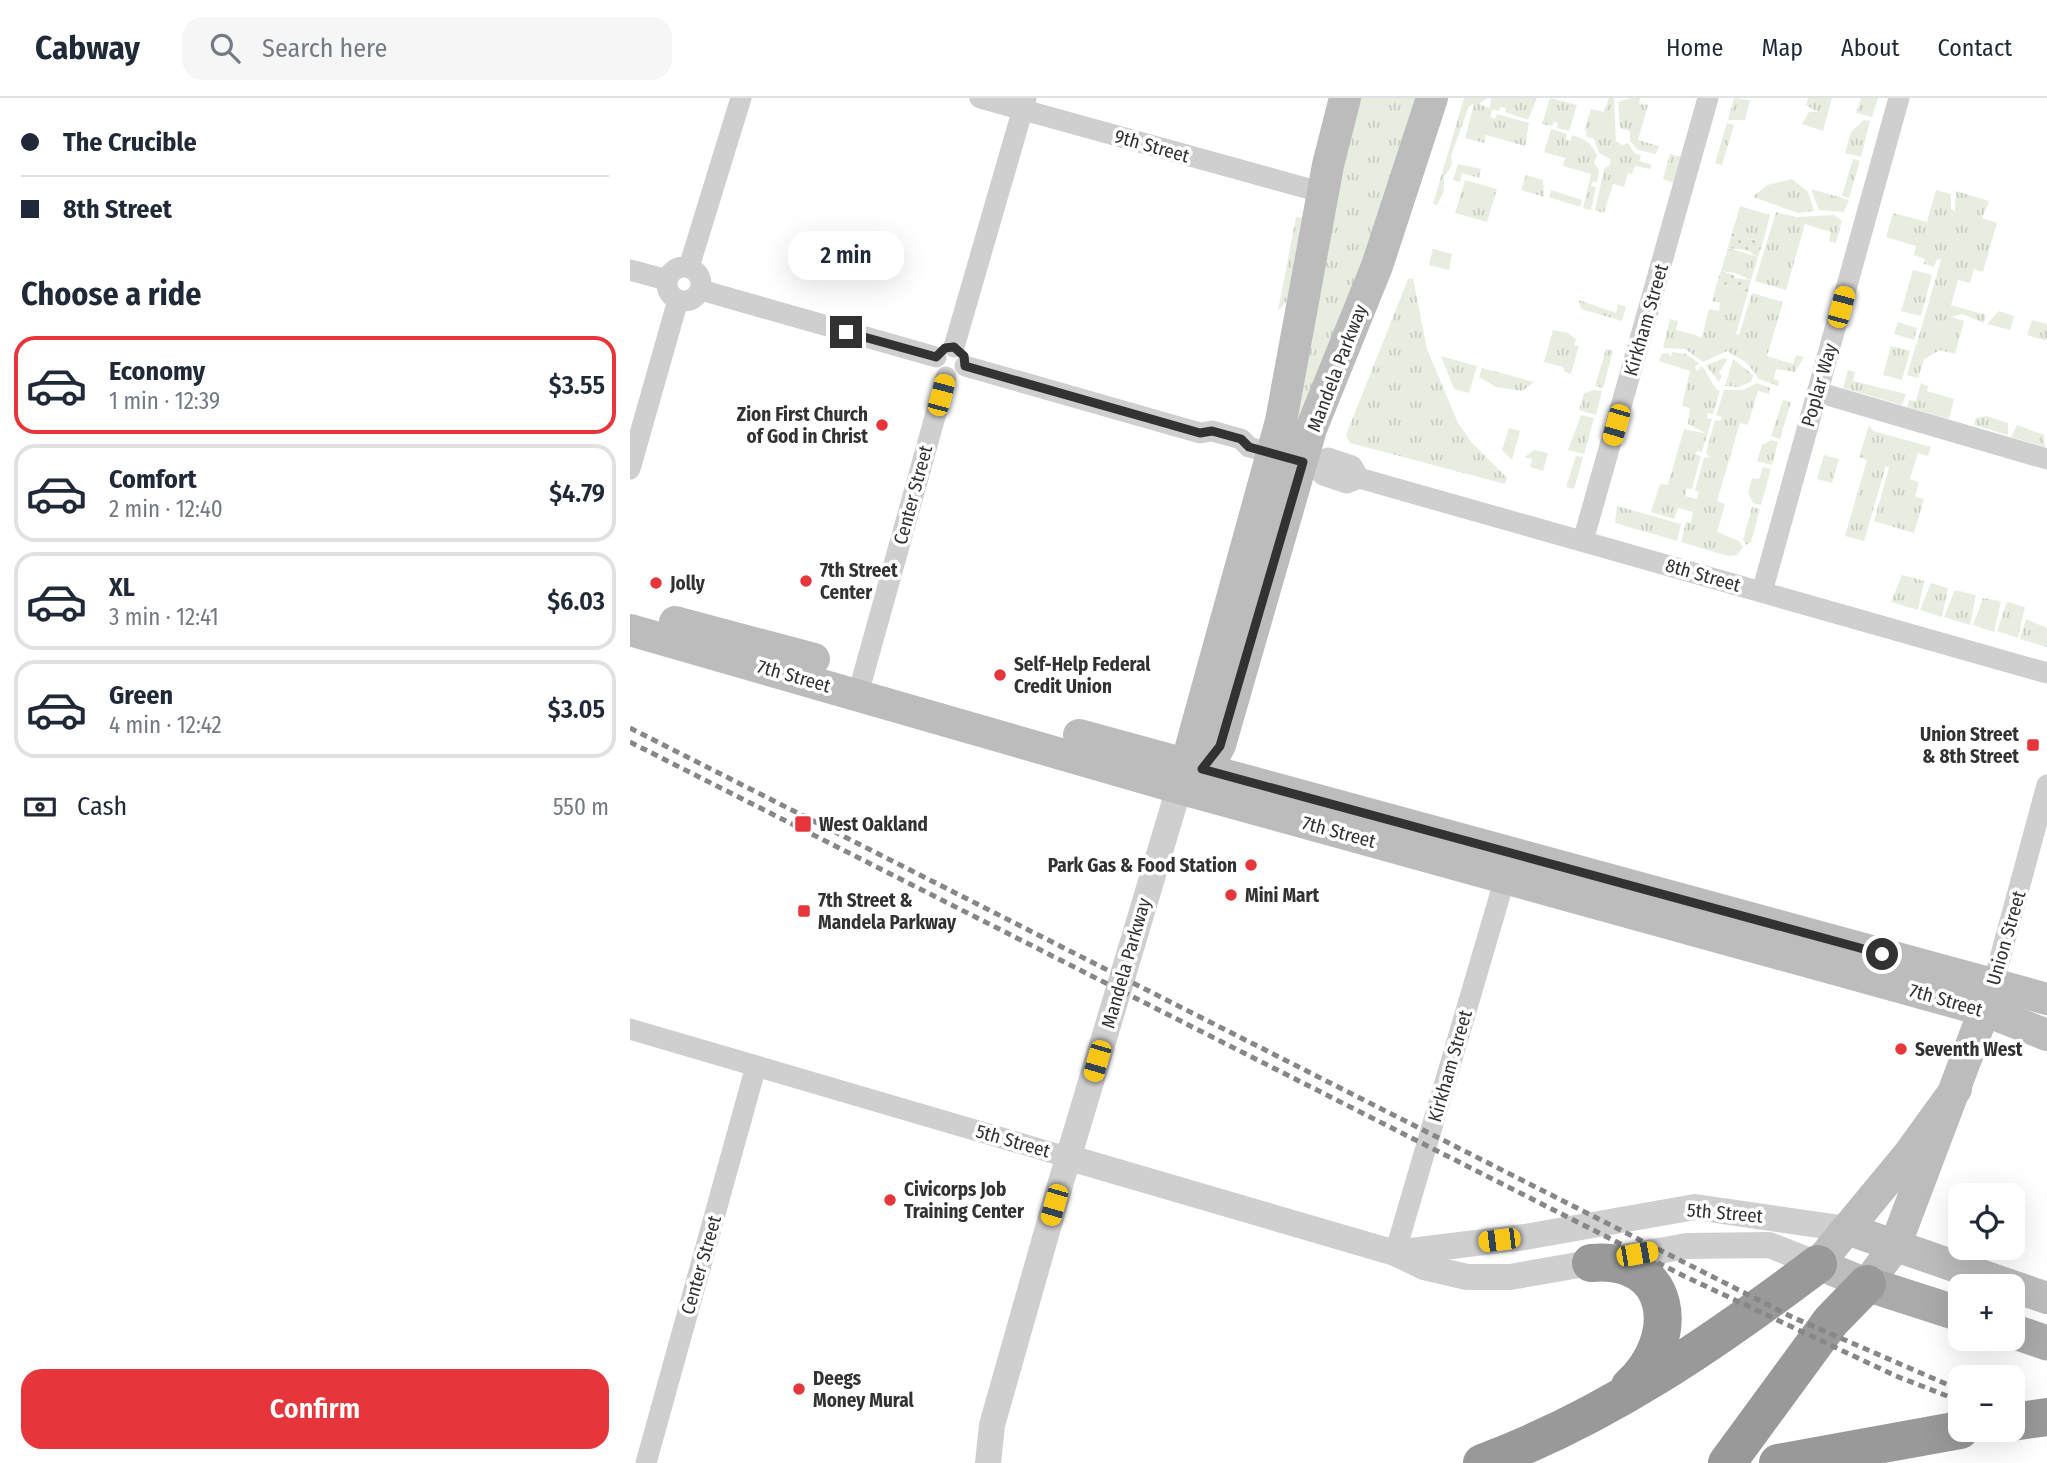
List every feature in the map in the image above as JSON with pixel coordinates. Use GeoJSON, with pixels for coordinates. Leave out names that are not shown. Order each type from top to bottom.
{"type":"FeatureCollection","features":[{"type":"Feature","properties":{"kind":"highway"},"geometry":{"type":"LineString","coordinates":[[1581,1419],[1633,1383],[1651,1363],[1661,1342],[1663,1319],[1658,1295],[1643,1274],[1620,1263],[1591,1262]]}},
{"type":"Feature","properties":{"kind":"highway"},"geometry":{"type":"LineString","coordinates":[[1482,1463],[1581,1419],[1673,1367],[1818,1264]]}},
{"type":"Feature","properties":{"kind":"highway"},"geometry":{"type":"LineString","coordinates":[[1727,1463],[1831,1321],[1867,1284]]}},
{"type":"Feature","properties":{"kind":"highway"},"geometry":{"type":"LineString","coordinates":[[2025,1421],[2047,1418]]}},
{"type":"Feature","properties":{"kind":"highway"},"geometry":{"type":"LineString","coordinates":[[1778,1463],[1948,1432]]}},
{"type":"Feature","properties":{"kind":"main road","name":"Mandela Parkway"},"geometry":{"type":"LineString","coordinates":[[1189,774],[1260,450],[1345,98]]}},
{"type":"Feature","properties":{"kind":"main road","name":"Mandela Parkway"},"geometry":{"type":"LineString","coordinates":[[1189,774],[1220,746],[1308,464],[1311,429],[1377,266],[1432,98]]}},
{"type":"Feature","properties":{"kind":"main road","name":"7th Street"},"geometry":{"type":"LineString","coordinates":[[630,609],[861,683],[1989,998],[2047,1035]]}},
{"type":"Feature","properties":{"kind":"main road","name":"7th Street"},"geometry":{"type":"LineString","coordinates":[[630,630],[861,683]]}},
{"type":"Feature","properties":{"kind":"main road","name":"7th Street"},"geometry":{"type":"LineString","coordinates":[[1189,774],[1505,878],[1989,998],[2047,999]]}},
{"type":"Feature","properties":{"kind":"main road","name":"Union Street"},"geometry":{"type":"LineString","coordinates":[[1867,1284],[1895,1246],[1989,998]]}},
{"type":"Feature","properties":{"kind":"main road","name":"Union Street"},"geometry":{"type":"LineString","coordinates":[[1818,1264],[1909,1154],[1956,1089]]}},
{"type":"Feature","properties":{"kind":"main road","name":"5th Street"},"geometry":{"type":"LineString","coordinates":[[1847,1229],[2047,1298]]}},
{"type":"Feature","properties":{"kind":"main road","name":"5th Street"},"geometry":{"type":"LineString","coordinates":[[1818,1264],[1867,1284],[1948,1310]]}},
{"type":"Feature","properties":{"kind":"main road"},"geometry":{"type":"LineString","coordinates":[[2025,1335],[2047,1343]]}},
{"type":"Feature","properties":{"kind":"street"},"geometry":{"type":"LineString","coordinates":[[689,267],[741,98]]}},
{"type":"Feature","properties":{"kind":"street","name":"9th Street"},"geometry":{"type":"LineString","coordinates":[[980,98],[1025,104],[1324,193]]}},
{"type":"Feature","properties":{"kind":"street","name":"Kirkham Street"},"geometry":{"type":"LineString","coordinates":[[1583,541],[1708,98]]}},
{"type":"Feature","properties":{"kind":"street","name":"Poplar Way"},"geometry":{"type":"LineString","coordinates":[[1762,592],[1899,98]]}},
{"type":"Feature","properties":{"kind":"street"},"geometry":{"type":"LineString","coordinates":[[952,357],[1025,104]]}},
{"type":"Feature","properties":{"kind":"street"},"geometry":{"type":"LineString","coordinates":[[689,267],[699,273],[701,290],[689,301],[678,300],[668,290],[667,280],[673,271],[689,267]]}},
{"type":"Feature","properties":{"kind":"street"},"geometry":{"type":"LineString","coordinates":[[630,270],[667,280]]}},
{"type":"Feature","properties":{"kind":"street","name":"8th Street"},"geometry":{"type":"LineString","coordinates":[[701,290],[952,357],[1200,433],[1208,443],[1238,450],[1260,450],[1308,464],[1328,458],[1352,466],[1359,478],[2047,673]]}},
{"type":"Feature","properties":{"kind":"street"},"geometry":{"type":"LineString","coordinates":[[630,468],[678,300]]}},
{"type":"Feature","properties":{"kind":"street","name":"Center Street"},"geometry":{"type":"LineString","coordinates":[[861,683],[946,377],[935,367],[952,357]]}},
{"type":"Feature","properties":{"kind":"street"},"geometry":{"type":"LineString","coordinates":[[1817,392],[2047,459]]}},
{"type":"Feature","properties":{"kind":"street","name":"Mandela Parkway"},"geometry":{"type":"LineString","coordinates":[[988,1463],[995,1415],[1070,1158],[1189,774]]}},
{"type":"Feature","properties":{"kind":"street","name":"Union Street"},"geometry":{"type":"LineString","coordinates":[[1989,998],[2047,785]]}},
{"type":"Feature","properties":{"kind":"street","name":"Kirkham Street"},"geometry":{"type":"LineString","coordinates":[[1395,1253],[1505,878]]}},
{"type":"Feature","properties":{"kind":"street","name":"5th Street"},"geometry":{"type":"LineString","coordinates":[[630,1029],[1395,1253],[1424,1267],[1466,1277],[1510,1277],[1687,1246],[1769,1245],[1818,1264]]}},
{"type":"Feature","properties":{"kind":"street","name":"Center Street"},"geometry":{"type":"LineString","coordinates":[[646,1463],[756,1066]]}},
{"type":"Feature","properties":{"kind":"street","name":"5th Street"},"geometry":{"type":"LineString","coordinates":[[1395,1253],[1525,1237],[1695,1207],[1847,1229]]}},
{"type":"Feature","properties":{"kind":"green space"},"geometry":{"type":"Polygon","coordinates":[[[1356,98],[1420,98],[1386,210],[1307,413],[1290,431],[1356,98]]]}},
{"type":"Feature","properties":{"kind":"green space"},"geometry":{"type":"Polygon","coordinates":[[[1464,98],[1488,98],[1478,104],[1490,108],[1491,98],[1537,98],[1528,120],[1505,112],[1506,108],[1501,107],[1499,111],[1493,109],[1490,117],[1495,119],[1497,114],[1529,123],[1525,146],[1486,135],[1484,143],[1465,138],[1474,104],[1469,106],[1451,156],[1452,165],[1444,177],[1444,191],[1437,205],[1433,204],[1464,98]]]}},
{"type":"Feature","properties":{"kind":"green space"},"geometry":{"type":"Polygon","coordinates":[[[1550,98],[1577,105],[1569,131],[1557,128],[1558,123],[1554,122],[1552,126],[1542,124],[1550,98]]]}},
{"type":"Feature","properties":{"kind":"green space"},"geometry":{"type":"Polygon","coordinates":[[[1609,98],[1614,98],[1616,141],[1622,145],[1628,143],[1635,154],[1641,155],[1639,161],[1652,165],[1650,169],[1635,166],[1632,174],[1628,173],[1624,187],[1613,184],[1604,213],[1595,210],[1604,169],[1610,165],[1610,159],[1599,153],[1594,139],[1586,136],[1587,131],[1584,130],[1591,109],[1604,112],[1609,98]]]}},
{"type":"Feature","properties":{"kind":"green space"},"geometry":{"type":"Polygon","coordinates":[[[1640,98],[1639,103],[1648,105],[1638,140],[1659,146],[1656,154],[1638,150],[1630,141],[1630,131],[1620,128],[1618,102],[1640,98]]]}},
{"type":"Feature","properties":{"kind":"green space"},"geometry":{"type":"Polygon","coordinates":[[[1734,98],[1750,100],[1745,120],[1728,120],[1734,98]]]}},
{"type":"Feature","properties":{"kind":"green space"},"geometry":{"type":"Polygon","coordinates":[[[1808,98],[1832,98],[1823,131],[1802,124],[1809,112],[1818,112],[1806,105],[1808,98]]]}},
{"type":"Feature","properties":{"kind":"green space"},"geometry":{"type":"Polygon","coordinates":[[[1861,98],[1878,98],[1872,117],[1856,113],[1861,98]]]}},
{"type":"Feature","properties":{"kind":"green space"},"geometry":{"type":"Polygon","coordinates":[[[1864,120],[1870,121],[1861,157],[1845,153],[1851,132],[1864,120]]]}},
{"type":"Feature","properties":{"kind":"green space"},"geometry":{"type":"Polygon","coordinates":[[[1727,123],[1734,125],[1722,165],[1715,163],[1727,123]]]}},
{"type":"Feature","properties":{"kind":"green space"},"geometry":{"type":"Polygon","coordinates":[[[1551,129],[1567,134],[1566,140],[1570,141],[1572,135],[1585,140],[1597,155],[1594,163],[1599,170],[1597,183],[1593,181],[1591,186],[1596,187],[1591,210],[1583,208],[1591,174],[1563,166],[1565,158],[1544,152],[1551,129]]]}},
{"type":"Feature","properties":{"kind":"green space"},"geometry":{"type":"Polygon","coordinates":[[[1670,154],[1681,157],[1674,183],[1663,179],[1670,154]]]}},
{"type":"Feature","properties":{"kind":"green space"},"geometry":{"type":"Polygon","coordinates":[[[1853,159],[1860,161],[1849,198],[1842,196],[1853,159]]]}},
{"type":"Feature","properties":{"kind":"green space"},"geometry":{"type":"Polygon","coordinates":[[[1458,164],[1481,169],[1479,178],[1462,173],[1460,182],[1453,180],[1458,164]]]}},
{"type":"Feature","properties":{"kind":"green space"},"geometry":{"type":"Polygon","coordinates":[[[1526,175],[1543,180],[1544,197],[1521,190],[1526,175]]]}},
{"type":"Feature","properties":{"kind":"green space"},"geometry":{"type":"Polygon","coordinates":[[[1792,179],[1808,192],[1814,211],[1798,213],[1753,197],[1767,185],[1792,179]]]}},
{"type":"Feature","properties":{"kind":"green space"},"geometry":{"type":"Polygon","coordinates":[[[1465,180],[1497,189],[1487,222],[1455,213],[1465,180]]]}},
{"type":"Feature","properties":{"kind":"green space"},"geometry":{"type":"Polygon","coordinates":[[[1811,189],[1849,200],[1844,212],[1819,210],[1811,189]]]}},
{"type":"Feature","properties":{"kind":"green space"},"geometry":{"type":"Polygon","coordinates":[[[1551,190],[1582,200],[1580,207],[1549,197],[1551,190]]]}},
{"type":"Feature","properties":{"kind":"green space"},"geometry":{"type":"Polygon","coordinates":[[[1936,190],[1951,194],[1951,209],[1955,211],[1956,191],[1989,201],[1982,218],[1997,223],[1983,272],[1974,269],[1970,283],[1958,280],[1951,305],[1986,315],[1984,323],[1962,314],[1952,317],[1964,321],[1955,354],[1940,350],[1924,359],[1918,378],[1907,375],[1916,344],[1919,345],[1917,343],[1941,260],[1937,259],[1934,267],[1924,264],[1925,259],[1914,255],[1916,246],[1886,237],[1893,213],[1927,222],[1936,190]]]}},
{"type":"Feature","properties":{"kind":"green space"},"geometry":{"type":"Polygon","coordinates":[[[1740,206],[1770,215],[1763,242],[1732,233],[1740,206]]]}},
{"type":"Feature","properties":{"kind":"green space"},"geometry":{"type":"Polygon","coordinates":[[[1776,212],[1796,217],[1834,215],[1842,221],[1836,243],[1829,241],[1831,232],[1805,224],[1786,290],[1755,281],[1776,212]]]}},
{"type":"Feature","properties":{"kind":"green space"},"geometry":{"type":"Polygon","coordinates":[[[1296,217],[1302,218],[1287,301],[1278,311],[1296,217]]]}},
{"type":"Feature","properties":{"kind":"green space"},"geometry":{"type":"Polygon","coordinates":[[[1732,233],[1763,242],[1758,257],[1747,250],[1728,248],[1732,233]]]}},
{"type":"Feature","properties":{"kind":"green space"},"geometry":{"type":"Polygon","coordinates":[[[1728,248],[1758,257],[1751,280],[1735,273],[1721,271],[1728,248]]]}},
{"type":"Feature","properties":{"kind":"green space"},"geometry":{"type":"Polygon","coordinates":[[[1433,249],[1452,254],[1449,270],[1429,265],[1433,249]]]}},
{"type":"Feature","properties":{"kind":"green space"},"geometry":{"type":"Polygon","coordinates":[[[1913,270],[1932,275],[1921,316],[1901,311],[1913,270]]]}},
{"type":"Feature","properties":{"kind":"green space"},"geometry":{"type":"Polygon","coordinates":[[[1721,271],[1734,275],[1734,278],[1751,280],[1748,292],[1717,283],[1721,271]]]}},
{"type":"Feature","properties":{"kind":"green space"},"geometry":{"type":"Polygon","coordinates":[[[1413,278],[1427,349],[1458,423],[1472,443],[1507,478],[1505,484],[1350,443],[1346,435],[1408,279],[1413,278]]]}},
{"type":"Feature","properties":{"kind":"green space"},"geometry":{"type":"Polygon","coordinates":[[[1717,283],[1748,292],[1736,334],[1739,335],[1752,293],[1783,302],[1767,356],[1793,364],[1796,355],[1804,357],[1795,372],[1776,369],[1774,379],[1779,381],[1778,386],[1759,379],[1747,363],[1727,351],[1703,362],[1685,349],[1663,348],[1670,319],[1678,321],[1676,330],[1702,337],[1709,309],[1719,311],[1720,303],[1712,301],[1717,283]]]}},
{"type":"Feature","properties":{"kind":"green space"},"geometry":{"type":"Polygon","coordinates":[[[1579,300],[1616,313],[1618,304],[1626,307],[1622,321],[1581,309],[1579,300]]]}},
{"type":"Feature","properties":{"kind":"green space"},"geometry":{"type":"Polygon","coordinates":[[[1999,311],[2014,316],[2010,330],[1987,324],[1999,311]]]}},
{"type":"Feature","properties":{"kind":"green space"},"geometry":{"type":"Polygon","coordinates":[[[2032,320],[2047,324],[2047,341],[2027,335],[2032,320]]]}},
{"type":"Feature","properties":{"kind":"green space"},"geometry":{"type":"Polygon","coordinates":[[[1898,322],[1917,328],[1914,340],[1894,334],[1898,322]]]}},
{"type":"Feature","properties":{"kind":"green space"},"geometry":{"type":"Polygon","coordinates":[[[1553,330],[1568,333],[1576,339],[1574,345],[1579,346],[1571,374],[1565,372],[1563,367],[1544,362],[1553,330]]]}},
{"type":"Feature","properties":{"kind":"green space"},"geometry":{"type":"Polygon","coordinates":[[[1891,346],[1910,351],[1902,380],[1883,375],[1891,346]]]}},
{"type":"Feature","properties":{"kind":"green space"},"geometry":{"type":"Polygon","coordinates":[[[1606,349],[1613,351],[1603,388],[1595,386],[1606,349]]]}},
{"type":"Feature","properties":{"kind":"green space"},"geometry":{"type":"Polygon","coordinates":[[[1672,352],[1686,354],[1699,363],[1695,367],[1697,371],[1702,366],[1720,391],[1713,414],[1708,413],[1707,418],[1712,419],[1702,452],[1697,451],[1696,455],[1701,456],[1692,489],[1687,488],[1685,496],[1697,499],[1699,492],[1695,490],[1704,458],[1710,457],[1706,453],[1715,420],[1720,421],[1722,417],[1716,415],[1724,390],[1743,390],[1757,383],[1770,388],[1769,394],[1758,391],[1748,425],[1740,423],[1717,501],[1725,504],[1717,532],[1739,541],[1743,547],[1737,555],[1728,556],[1681,542],[1686,522],[1691,523],[1693,512],[1678,508],[1674,519],[1651,512],[1660,484],[1668,485],[1684,429],[1707,434],[1688,424],[1690,408],[1682,406],[1690,371],[1659,361],[1661,354],[1668,353],[1671,357],[1672,352]]]}},
{"type":"Feature","properties":{"kind":"green space"},"geometry":{"type":"Polygon","coordinates":[[[1441,356],[1477,366],[1469,393],[1454,389],[1441,356]]]}},
{"type":"Feature","properties":{"kind":"green space"},"geometry":{"type":"Polygon","coordinates":[[[1725,358],[1727,360],[1719,373],[1722,376],[1719,382],[1706,365],[1725,358]]]}},
{"type":"Feature","properties":{"kind":"green space"},"geometry":{"type":"Polygon","coordinates":[[[1733,359],[1753,375],[1751,382],[1738,387],[1725,386],[1733,359]]]}},
{"type":"Feature","properties":{"kind":"green space"},"geometry":{"type":"Polygon","coordinates":[[[1482,368],[1534,382],[1522,391],[1496,387],[1479,377],[1482,368]]]}},
{"type":"Feature","properties":{"kind":"green space"},"geometry":{"type":"Polygon","coordinates":[[[1848,370],[1855,372],[1853,381],[1906,394],[1902,405],[1843,388],[1848,370]]]}},
{"type":"Feature","properties":{"kind":"green space"},"geometry":{"type":"Polygon","coordinates":[[[1921,383],[1928,386],[1927,391],[1954,399],[1949,419],[1907,407],[1909,400],[1916,401],[1921,383]]]}},
{"type":"Feature","properties":{"kind":"green space"},"geometry":{"type":"Polygon","coordinates":[[[1602,391],[1596,415],[1579,410],[1584,393],[1602,391]]]}},
{"type":"Feature","properties":{"kind":"green space"},"geometry":{"type":"Polygon","coordinates":[[[1783,400],[1791,402],[1780,439],[1771,436],[1783,400]]]}},
{"type":"Feature","properties":{"kind":"green space"},"geometry":{"type":"Polygon","coordinates":[[[1581,415],[1594,418],[1584,454],[1568,450],[1581,415]]]}},
{"type":"Feature","properties":{"kind":"green space"},"geometry":{"type":"Polygon","coordinates":[[[1986,416],[2008,423],[2008,435],[1974,425],[1976,418],[1986,416]]]}},
{"type":"Feature","properties":{"kind":"green space"},"geometry":{"type":"Polygon","coordinates":[[[1869,425],[1873,431],[1931,447],[1928,456],[1918,453],[1910,479],[1919,482],[1915,497],[1924,499],[1914,533],[1874,521],[1889,468],[1886,466],[1864,541],[1845,536],[1867,460],[1859,457],[1869,425]]]}},
{"type":"Feature","properties":{"kind":"green space"},"geometry":{"type":"Polygon","coordinates":[[[2017,425],[2044,435],[2045,447],[2011,437],[2017,425]]]}},
{"type":"Feature","properties":{"kind":"green space"},"geometry":{"type":"Polygon","coordinates":[[[1509,428],[1520,431],[1512,460],[1502,450],[1509,428]]]}},
{"type":"Feature","properties":{"kind":"green space"},"geometry":{"type":"Polygon","coordinates":[[[1771,440],[1778,442],[1772,465],[1757,461],[1762,445],[1771,440]]]}},
{"type":"Feature","properties":{"kind":"green space"},"geometry":{"type":"Polygon","coordinates":[[[1534,450],[1548,453],[1543,471],[1530,467],[1532,459],[1525,457],[1534,450]]]}},
{"type":"Feature","properties":{"kind":"green space"},"geometry":{"type":"Polygon","coordinates":[[[1824,455],[1839,459],[1832,483],[1817,479],[1824,455]]]}},
{"type":"Feature","properties":{"kind":"green space"},"geometry":{"type":"Polygon","coordinates":[[[1576,456],[1583,457],[1574,489],[1566,487],[1576,456]]]}},
{"type":"Feature","properties":{"kind":"green space"},"geometry":{"type":"Polygon","coordinates":[[[1763,467],[1771,469],[1761,505],[1753,503],[1748,493],[1752,478],[1759,479],[1763,467]]]}},
{"type":"Feature","properties":{"kind":"green space"},"geometry":{"type":"Polygon","coordinates":[[[1617,506],[1681,524],[1677,541],[1615,523],[1617,506]]]}},
{"type":"Feature","properties":{"kind":"green space"},"geometry":{"type":"Polygon","coordinates":[[[1752,507],[1760,509],[1751,542],[1746,545],[1743,540],[1752,507]]]}},
{"type":"Feature","properties":{"kind":"green space"},"geometry":{"type":"Polygon","coordinates":[[[1902,575],[1924,581],[1918,610],[1891,602],[1902,575]]]}},
{"type":"Feature","properties":{"kind":"green space"},"geometry":{"type":"Polygon","coordinates":[[[1931,583],[1948,588],[1942,617],[1920,610],[1931,583]]]}},
{"type":"Feature","properties":{"kind":"green space"},"geometry":{"type":"Polygon","coordinates":[[[1955,590],[1976,595],[1970,625],[1944,617],[1955,590]]]}},
{"type":"Feature","properties":{"kind":"green space"},"geometry":{"type":"Polygon","coordinates":[[[1983,598],[2001,601],[1994,632],[1973,625],[1983,598]]]}},
{"type":"Feature","properties":{"kind":"green space"},"geometry":{"type":"Polygon","coordinates":[[[2007,602],[2025,607],[2018,638],[1997,631],[2007,602]]]}},
{"type":"Feature","properties":{"kind":"green space"},"geometry":{"type":"Polygon","coordinates":[[[2026,619],[2047,628],[2047,647],[2020,639],[2026,619]]]}},
{"type":"Feature","properties":{"kind":"railway"},"geometry":{"type":"LineString","coordinates":[[630,728],[1792,1317],[1948,1385]]}},
{"type":"Feature","properties":{"kind":"railway"},"geometry":{"type":"LineString","coordinates":[[630,742],[1684,1276],[1896,1376],[1948,1396]]}},
{"type":"Feature","properties":{"kind":"railway"},"geometry":{"type":"LineString","coordinates":[[2025,1414],[2047,1422]]}},
{"type":"Feature","properties":{"kind":"railway"},"geometry":{"type":"LineString","coordinates":[[2025,1426],[2047,1434]]}},
{"type":"Feature","properties":{"kind":"place","name":"Zion First Church of God in Christ"},"geometry":{"type":"Point","coordinates":[882,425]}},
{"type":"Feature","properties":{"kind":"place","name":"7th Street Center"},"geometry":{"type":"Point","coordinates":[806,581]}},
{"type":"Feature","properties":{"kind":"place","name":"Jolly"},"geometry":{"type":"Point","coordinates":[656,583]}},
{"type":"Feature","properties":{"kind":"place","name":"Self-Help Federal Credit Union"},"geometry":{"type":"Point","coordinates":[1000,675]}},
{"type":"Feature","properties":{"kind":"place","name":"Union Street & 8th Street"},"geometry":{"type":"Point","coordinates":[2033,745]}},
{"type":"Feature","properties":{"kind":"place","name":"West Oakland"},"geometry":{"type":"Point","coordinates":[803,824]}},
{"type":"Feature","properties":{"kind":"place","name":"Park Gas & Food Station"},"geometry":{"type":"Point","coordinates":[1251,865]}},
{"type":"Feature","properties":{"kind":"place","name":"Mini Mart"},"geometry":{"type":"Point","coordinates":[1231,895]}},
{"type":"Feature","properties":{"kind":"place","name":"7th Street & Mandela Parkway"},"geometry":{"type":"Point","coordinates":[804,911]}},
{"type":"Feature","properties":{"kind":"place","name":"Seventh West"},"geometry":{"type":"Point","coordinates":[1901,1049]}},
{"type":"Feature","properties":{"kind":"place","name":"Civicorps Job Training Center"},"geometry":{"type":"Point","coordinates":[890,1200]}},
{"type":"Feature","properties":{"kind":"place","name":"Deegs Money Mural"},"geometry":{"type":"Point","coordinates":[799,1389]}},
{"type":"Feature","properties":{"kind":"route"},"geometry":{"type":"LineString","coordinates":[[846,332],[936,357],[941,350],[954,347],[962,352],[965,366],[1200,433],[1212,431],[1241,439],[1249,447],[1303,462],[1220,746],[1202,769],[1882,954]]}}]}
